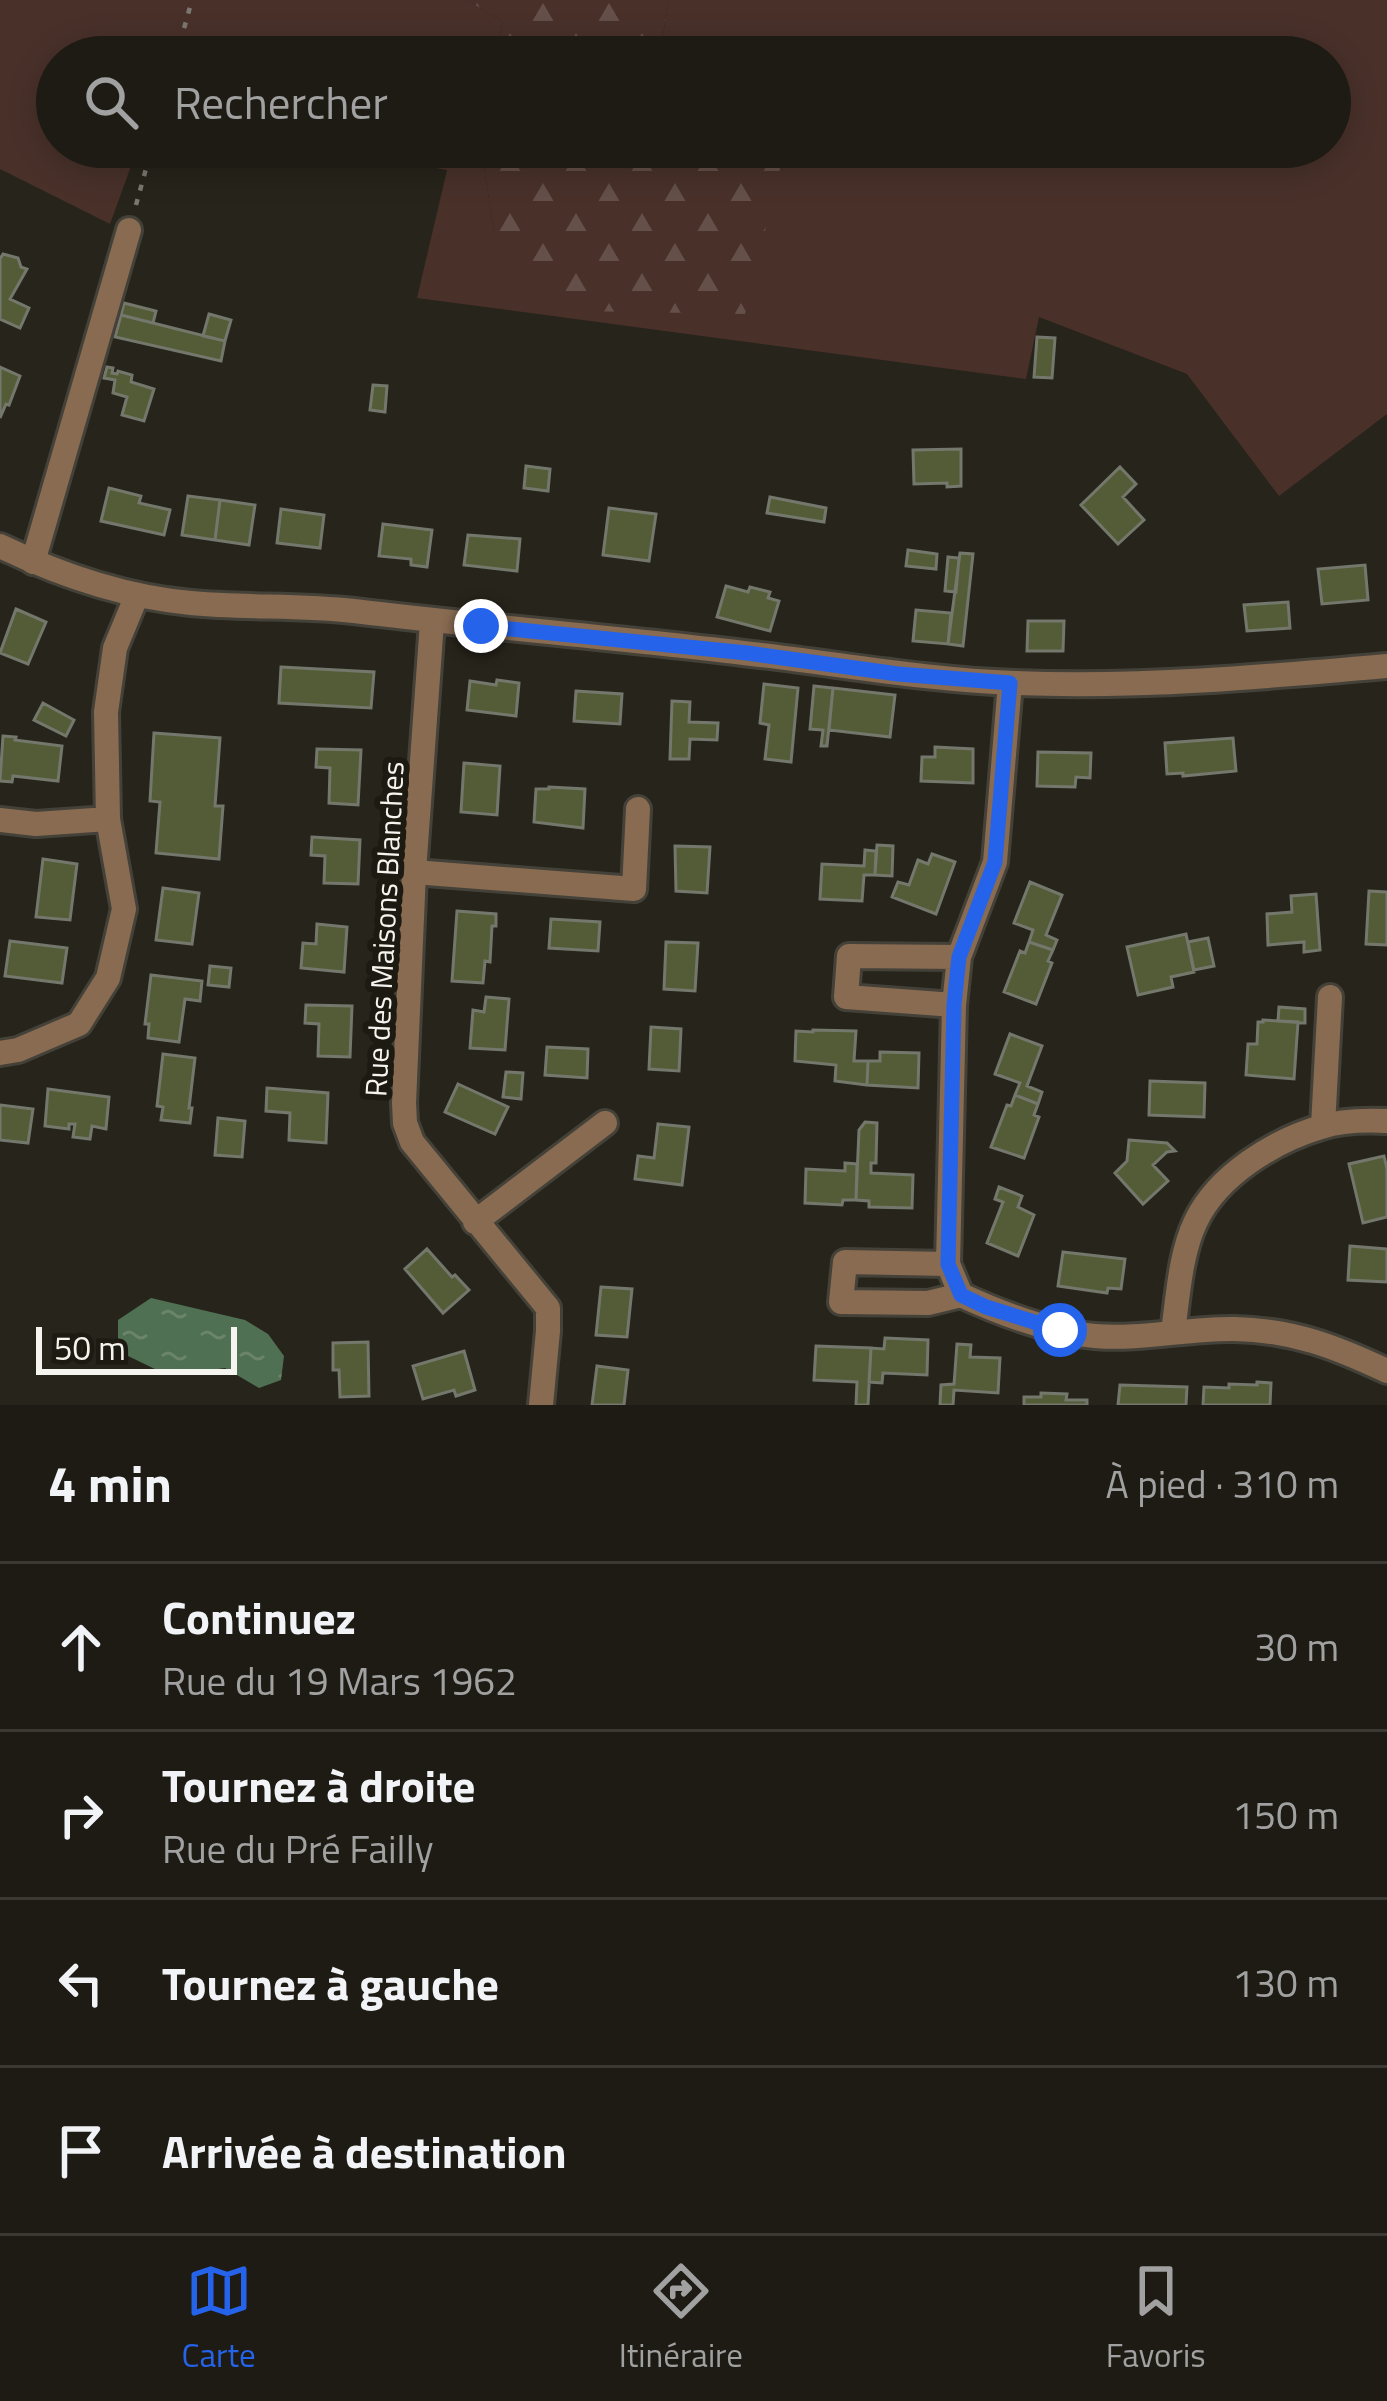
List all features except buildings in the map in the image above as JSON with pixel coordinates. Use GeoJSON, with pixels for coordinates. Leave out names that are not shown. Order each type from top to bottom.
{"type":"FeatureCollection","features":[{"type":"Feature","properties":{"kind":"street"},"geometry":{"type":"LineString","coordinates":[[33,562],[129,230]]}},
{"type":"Feature","properties":{"kind":"street"},"geometry":{"type":"LineString","coordinates":[[0,546],[81,580],[136,596],[353,611],[1010,683],[1136,685],[1387,666]]}},
{"type":"Feature","properties":{"kind":"street"},"geometry":{"type":"LineString","coordinates":[[0,1053],[79,1024],[108,978],[124,909],[108,819],[106,712],[115,648],[136,596]]}},
{"type":"Feature","properties":{"kind":"street","name":"Rue des Maisons Blanches"},"geometry":{"type":"LineString","coordinates":[[431,622],[414,872],[405,1123],[412,1142],[548,1308],[541,1405]]}},
{"type":"Feature","properties":{"kind":"street"},"geometry":{"type":"LineString","coordinates":[[961,1295],[948,1264],[954,1005],[959,957],[995,862],[1010,683]]}},
{"type":"Feature","properties":{"kind":"street"},"geometry":{"type":"LineString","coordinates":[[414,872],[634,889],[638,809]]}},
{"type":"Feature","properties":{"kind":"street"},"geometry":{"type":"LineString","coordinates":[[0,820],[36,824],[108,819]]}},
{"type":"Feature","properties":{"kind":"street"},"geometry":{"type":"LineString","coordinates":[[954,1005],[846,997],[849,956],[959,957]]}},
{"type":"Feature","properties":{"kind":"street"},"geometry":{"type":"LineString","coordinates":[[1323,1126],[1330,997]]}},
{"type":"Feature","properties":{"kind":"street"},"geometry":{"type":"LineString","coordinates":[[1173,1333],[1196,1221],[1223,1183],[1270,1148],[1323,1126],[1387,1120]]}},
{"type":"Feature","properties":{"kind":"street"},"geometry":{"type":"LineString","coordinates":[[475,1222],[605,1123]]}},
{"type":"Feature","properties":{"kind":"street"},"geometry":{"type":"LineString","coordinates":[[948,1264],[844,1262],[841,1302],[928,1303],[961,1295],[986,1307],[1097,1336],[1235,1329],[1286,1333],[1331,1344],[1387,1371]]}},
{"type":"Feature","properties":{"kind":"path"},"geometry":{"type":"LineString","coordinates":[[182,36],[192,0]]}},
{"type":"Feature","properties":{"kind":"path"},"geometry":{"type":"LineString","coordinates":[[129,230],[146,168]]}},
{"type":"Feature","properties":{"kind":"green space"},"geometry":{"type":"Polygon","coordinates":[[[0,0],[467,0],[503,22],[499,36],[36,36],[36,168],[130,168],[110,224],[0,169],[0,0]]]}},
{"type":"Feature","properties":{"kind":"green space"},"geometry":{"type":"Polygon","coordinates":[[[467,0],[669,0],[663,36],[499,36],[503,22],[467,0]]]}},
{"type":"Feature","properties":{"kind":"green space"},"geometry":{"type":"Polygon","coordinates":[[[669,0],[1387,0],[1387,414],[1279,496],[1187,374],[1039,317],[1026,379],[417,298],[447,170],[436,168],[484,168],[494,232],[768,168],[1351,168],[1351,36],[663,36],[669,0]]]}},
{"type":"Feature","properties":{"kind":"green space"},"geometry":{"type":"Polygon","coordinates":[[[484,168],[780,168],[745,314],[580,311],[494,232],[484,168]]]}},
{"type":"Feature","properties":{"kind":"water"},"geometry":{"type":"Polygon","coordinates":[[[151,1298],[245,1320],[268,1334],[284,1356],[281,1380],[259,1388],[225,1368],[159,1371],[126,1355],[118,1342],[118,1320],[151,1298]]]}},
{"type":"Feature","properties":{"kind":"route"},"geometry":{"type":"LineString","coordinates":[[481,626],[1010,683],[995,862],[959,957],[948,1264],[961,1295],[1060,1330]]}}]}
